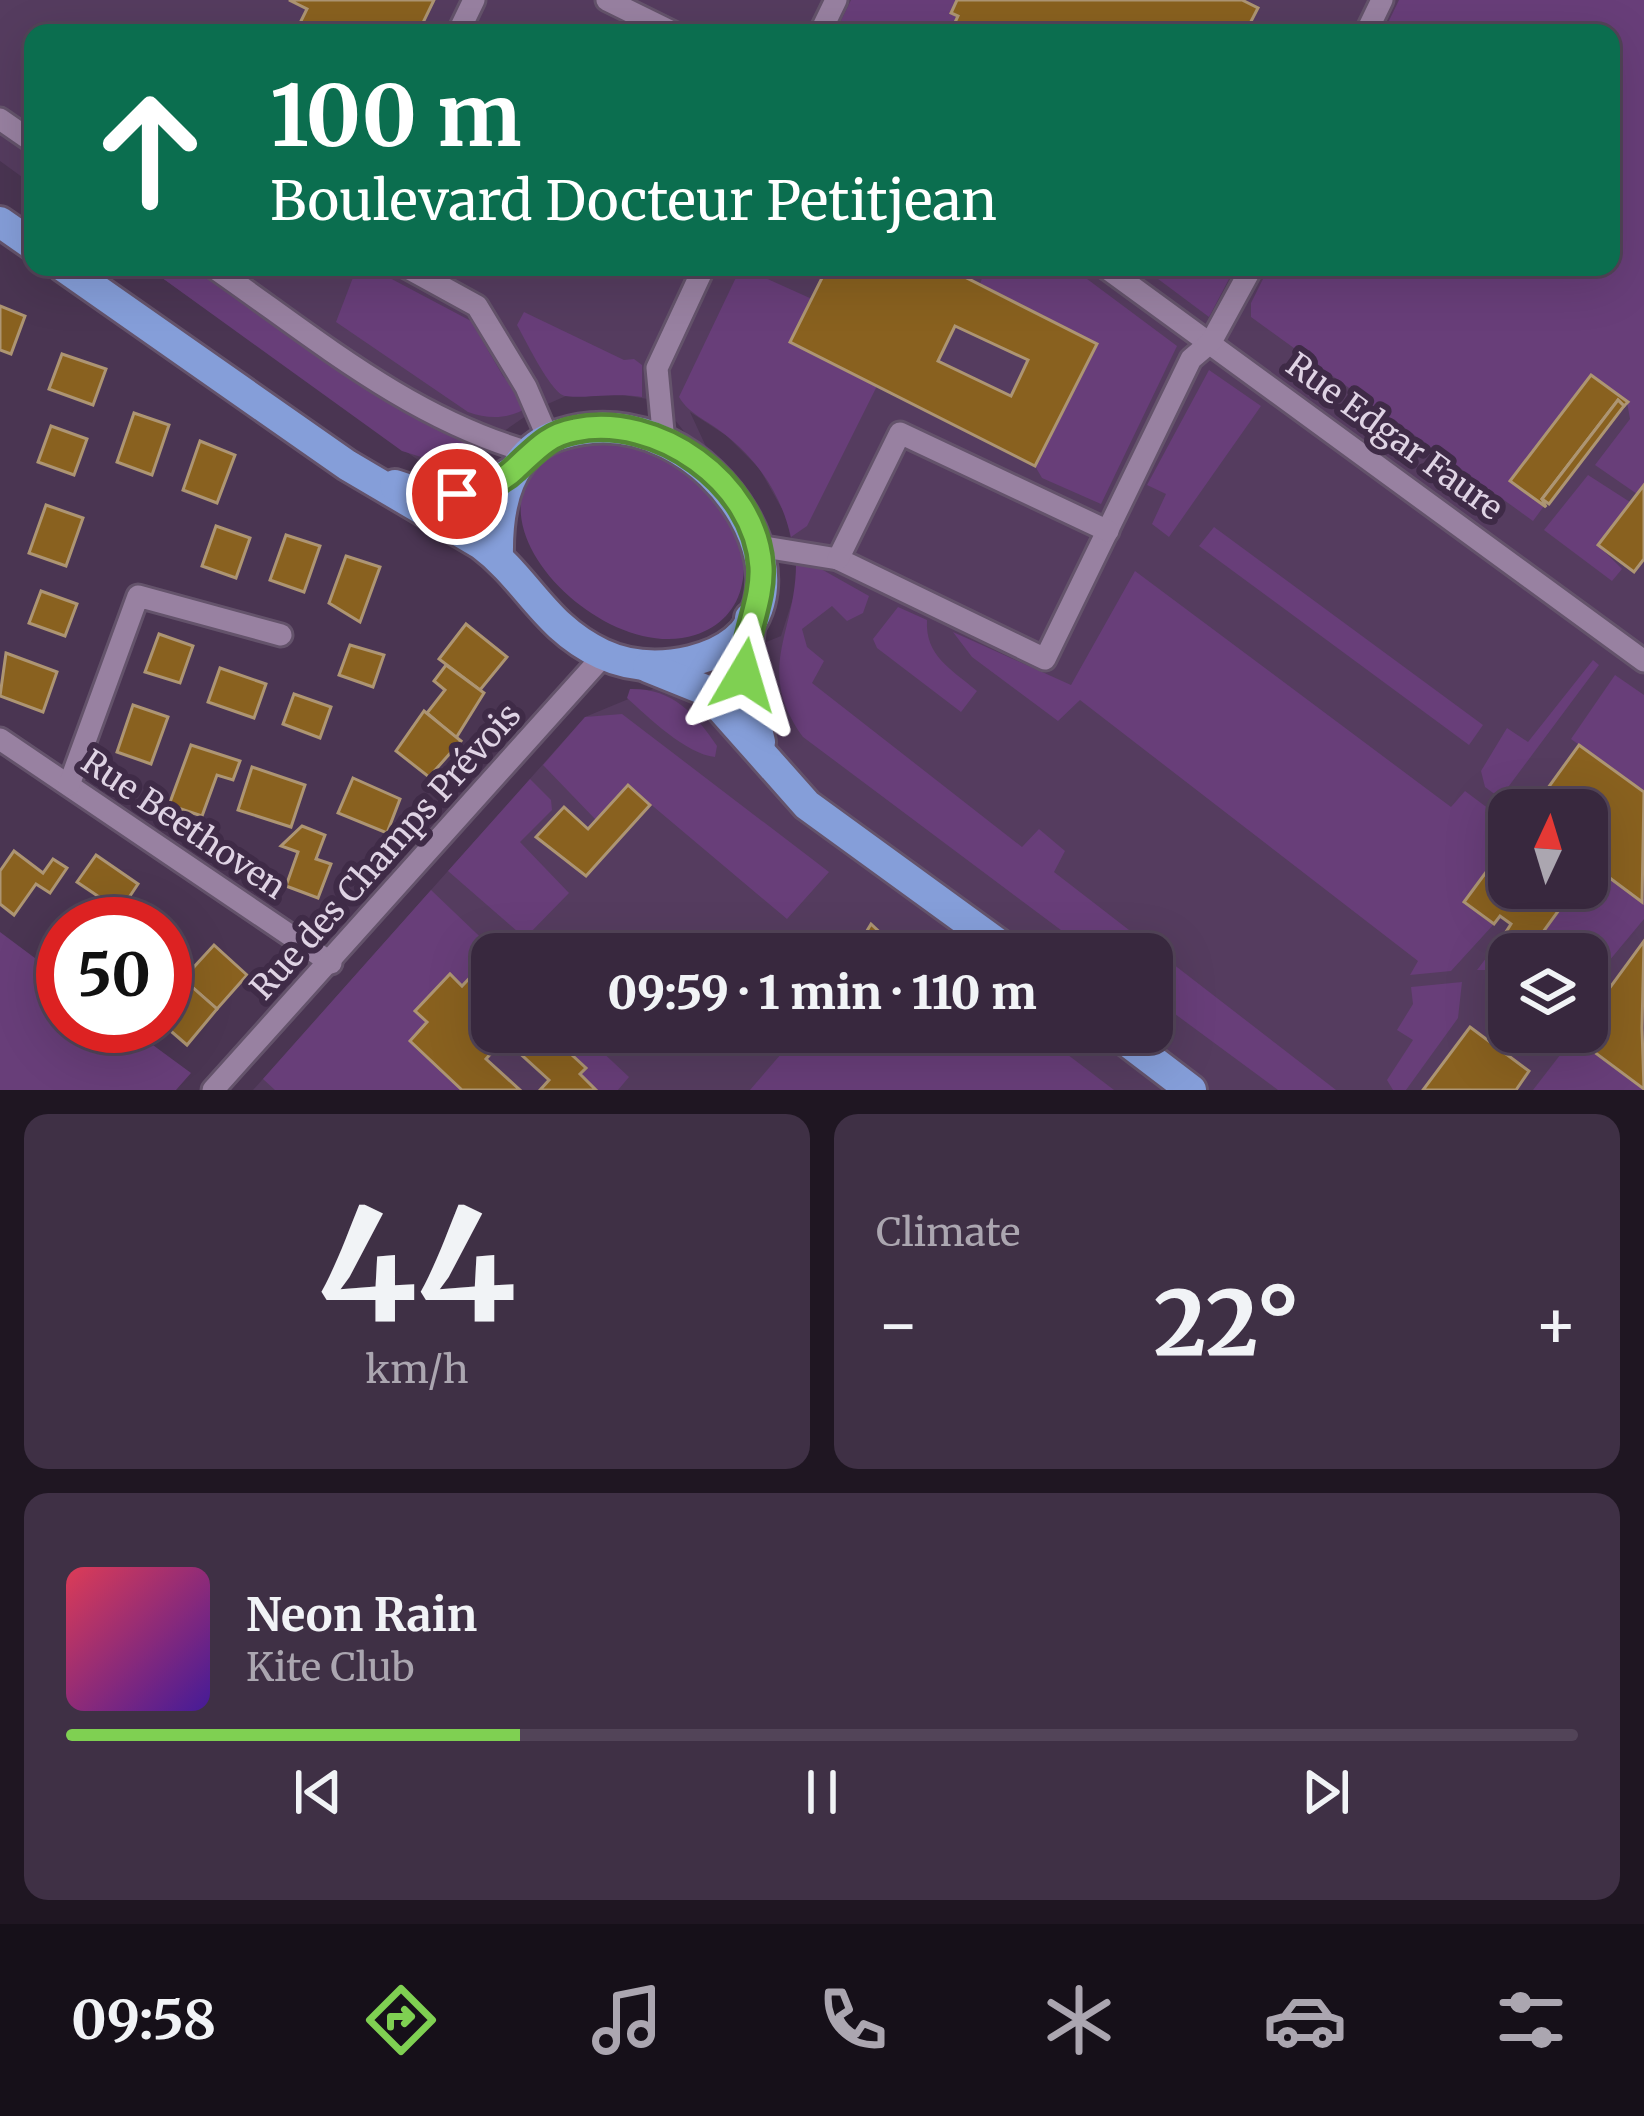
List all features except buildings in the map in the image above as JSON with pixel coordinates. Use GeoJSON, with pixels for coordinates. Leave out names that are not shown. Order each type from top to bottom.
{"type":"FeatureCollection","features":[{"type":"Feature","properties":{"kind":"main road"},"geometry":{"type":"LineString","coordinates":[[77,276],[346,465],[498,556],[544,615],[604,655],[705,690],[807,805],[983,933]]}},
{"type":"Feature","properties":{"kind":"main road"},"geometry":{"type":"LineString","coordinates":[[346,465],[436,495],[479,489],[530,454],[604,427],[664,442],[709,469],[743,508],[758,546],[761,572],[743,658],[746,688],[767,761]]}},
{"type":"Feature","properties":{"kind":"main road"},"geometry":{"type":"LineString","coordinates":[[498,556],[504,492],[530,454]]}},
{"type":"Feature","properties":{"kind":"main road"},"geometry":{"type":"LineString","coordinates":[[642,665],[678,664],[721,651],[750,618]]}},
{"type":"Feature","properties":{"kind":"main road"},"geometry":{"type":"LineString","coordinates":[[1143,1053],[1191,1090]]}},
{"type":"Feature","properties":{"kind":"street"},"geometry":{"type":"LineString","coordinates":[[607,0],[656,24]]}},
{"type":"Feature","properties":{"kind":"street"},"geometry":{"type":"LineString","coordinates":[[226,276],[421,409],[482,439],[530,454],[526,387],[477,306],[422,276]]}},
{"type":"Feature","properties":{"kind":"street"},"geometry":{"type":"LineString","coordinates":[[664,442],[656,368],[700,276]]}},
{"type":"Feature","properties":{"kind":"street","name":"Rue Edgar Faure"},"geometry":{"type":"LineString","coordinates":[[1118,276],[1644,661]]}},
{"type":"Feature","properties":{"kind":"street"},"geometry":{"type":"LineString","coordinates":[[758,546],[838,559],[1045,658],[1190,358],[1211,342],[1247,276]]}},
{"type":"Feature","properties":{"kind":"street"},"geometry":{"type":"LineString","coordinates":[[838,559],[900,433],[1108,531]]}},
{"type":"Feature","properties":{"kind":"street"},"geometry":{"type":"LineString","coordinates":[[69,785],[138,596],[281,635]]}},
{"type":"Feature","properties":{"kind":"street","name":"Rue des Champs Prévois"},"geometry":{"type":"LineString","coordinates":[[213,1090],[332,963],[604,655]]}},
{"type":"Feature","properties":{"kind":"street","name":"Rue Beethoven"},"geometry":{"type":"LineString","coordinates":[[0,740],[332,963]]}},
{"type":"Feature","properties":{"kind":"shaded area"},"geometry":{"type":"Polygon","coordinates":[[[0,0],[1644,0],[1644,1090],[253,1090],[585,717],[781,636],[796,589],[796,564],[786,516],[759,468],[727,436],[690,412],[720,477],[660,401],[604,392],[566,396],[536,409],[462,460],[418,460],[160,276],[1620,276],[1620,24],[24,24],[24,178],[0,161],[0,0]]]}},
{"type":"Feature","properties":{"kind":"shaded area"},"geometry":{"type":"Polygon","coordinates":[[[851,0],[957,0],[951,12],[958,16],[954,24],[839,24],[851,0]]]}},
{"type":"Feature","properties":{"kind":"shaded area"},"geometry":{"type":"Polygon","coordinates":[[[1399,0],[1644,0],[1644,485],[1637,494],[1595,465],[1630,419],[1627,402],[1591,375],[1510,480],[1544,506],[1533,521],[1251,317],[1251,303],[1264,276],[1620,276],[1620,24],[1387,24],[1399,0]]]}},
{"type":"Feature","properties":{"kind":"shaded area"},"geometry":{"type":"Polygon","coordinates":[[[159,276],[206,276],[365,389],[480,449],[440,463],[402,451],[159,276]]]}},
{"type":"Feature","properties":{"kind":"shaded area"},"geometry":{"type":"Polygon","coordinates":[[[354,276],[386,276],[471,321],[503,376],[530,406],[500,417],[468,412],[336,322],[354,276]]]}},
{"type":"Feature","properties":{"kind":"shaded area"},"geometry":{"type":"Polygon","coordinates":[[[737,276],[761,276],[812,299],[877,386],[807,526],[791,537],[781,506],[757,466],[679,397],[737,276]]]}},
{"type":"Feature","properties":{"kind":"shaded area"},"geometry":{"type":"Polygon","coordinates":[[[983,276],[1083,276],[1177,346],[1101,504],[1042,478],[1035,466],[1096,344],[980,284],[983,276]]]}},
{"type":"Feature","properties":{"kind":"shaded area"},"geometry":{"type":"Polygon","coordinates":[[[1154,276],[1230,277],[1209,317],[1154,276]]]}},
{"type":"Feature","properties":{"kind":"shaded area"},"geometry":{"type":"Polygon","coordinates":[[[524,312],[624,360],[634,359],[642,365],[642,397],[559,393],[517,325],[524,312]]]}},
{"type":"Feature","properties":{"kind":"shaded area"},"geometry":{"type":"Polygon","coordinates":[[[1209,370],[1261,406],[1169,537],[1152,524],[1166,494],[1147,485],[1209,370]]]}},
{"type":"Feature","properties":{"kind":"shaded area"},"geometry":{"type":"Polygon","coordinates":[[[613,440],[685,473],[725,509],[738,532],[744,556],[740,593],[726,616],[704,632],[659,639],[620,629],[584,608],[553,580],[531,548],[521,514],[526,482],[558,451],[613,440]]]}},
{"type":"Feature","properties":{"kind":"shaded area"},"geometry":{"type":"Polygon","coordinates":[[[1588,475],[1630,502],[1598,545],[1622,569],[1612,581],[1544,530],[1588,475]]]}},
{"type":"Feature","properties":{"kind":"shaded area"},"geometry":{"type":"Polygon","coordinates":[[[1214,527],[1483,725],[1469,745],[1199,546],[1214,527]]]}},
{"type":"Feature","properties":{"kind":"shaded area"},"geometry":{"type":"Polygon","coordinates":[[[796,564],[814,565],[869,596],[863,613],[847,621],[832,606],[802,629],[807,647],[824,661],[812,683],[1022,847],[1039,829],[1065,851],[1054,872],[1133,933],[1065,933],[803,737],[781,691],[779,671],[796,564]]]}},
{"type":"Feature","properties":{"kind":"shaded area"},"geometry":{"type":"Polygon","coordinates":[[[1135,571],[1451,807],[1465,791],[1488,808],[1488,869],[1464,902],[1494,924],[1451,971],[1410,975],[1418,961],[1080,700],[1058,721],[972,657],[953,632],[1071,685],[1135,571]]]}},
{"type":"Feature","properties":{"kind":"shaded area"},"geometry":{"type":"Polygon","coordinates":[[[898,607],[927,620],[935,652],[977,691],[961,712],[877,648],[873,639],[898,607]]]}},
{"type":"Feature","properties":{"kind":"shaded area"},"geometry":{"type":"Polygon","coordinates":[[[1593,660],[1599,665],[1507,789],[1485,787],[1481,771],[1507,728],[1528,742],[1593,660]]]}},
{"type":"Feature","properties":{"kind":"shaded area"},"geometry":{"type":"Polygon","coordinates":[[[1615,675],[1644,695],[1644,792],[1571,739],[1615,675]]]}},
{"type":"Feature","properties":{"kind":"shaded area"},"geometry":{"type":"Polygon","coordinates":[[[630,689],[658,693],[681,705],[717,746],[715,757],[668,734],[627,698],[630,689]]]}},
{"type":"Feature","properties":{"kind":"shaded area"},"geometry":{"type":"Polygon","coordinates":[[[622,714],[829,872],[787,919],[629,786],[596,820],[543,765],[585,717],[622,714]]]}},
{"type":"Feature","properties":{"kind":"shaded area"},"geometry":{"type":"Polygon","coordinates":[[[530,779],[551,800],[552,810],[520,842],[569,893],[530,933],[519,933],[448,871],[530,779]]]}},
{"type":"Feature","properties":{"kind":"shaded area"},"geometry":{"type":"Polygon","coordinates":[[[1608,875],[1644,899],[1644,919],[1609,961],[1608,933],[1543,933],[1560,909],[1608,909],[1608,875]]]}},
{"type":"Feature","properties":{"kind":"shaded area"},"geometry":{"type":"Polygon","coordinates":[[[431,890],[476,933],[471,933],[471,977],[462,986],[450,974],[427,1022],[462,1090],[275,1090],[263,1079],[431,890]]]}},
{"type":"Feature","properties":{"kind":"shaded area"},"geometry":{"type":"Polygon","coordinates":[[[0,932],[36,959],[36,1053],[164,1053],[191,1073],[176,1090],[0,1090],[0,932]]]}},
{"type":"Feature","properties":{"kind":"shaded area"},"geometry":{"type":"Polygon","coordinates":[[[1173,964],[1336,1090],[1278,1090],[1173,1012],[1173,964]]]}},
{"type":"Feature","properties":{"kind":"shaded area"},"geometry":{"type":"Polygon","coordinates":[[[1462,982],[1458,1018],[1406,1090],[1393,1090],[1387,1080],[1413,1040],[1397,1030],[1413,1004],[1411,987],[1462,982]]]}},
{"type":"Feature","properties":{"kind":"shaded area"},"geometry":{"type":"Polygon","coordinates":[[[569,1053],[603,1053],[629,1077],[618,1090],[596,1090],[580,1074],[585,1068],[569,1053]]]}},
{"type":"Feature","properties":{"kind":"shaded area"},"geometry":{"type":"Polygon","coordinates":[[[782,1053],[1066,1053],[1114,1090],[750,1090],[782,1053]]]}},
{"type":"Feature","properties":{"kind":"shaded area"},"geometry":{"type":"Polygon","coordinates":[[[1562,1053],[1596,1053],[1644,1089],[1644,1090],[1533,1090],[1562,1053]]]}},
{"type":"Feature","properties":{"kind":"route"},"geometry":{"type":"LineString","coordinates":[[457,494],[495,484],[548,438],[575,430],[604,427],[634,433],[688,455],[709,469],[743,508],[758,546],[761,572],[743,658],[744,675]]}}]}
